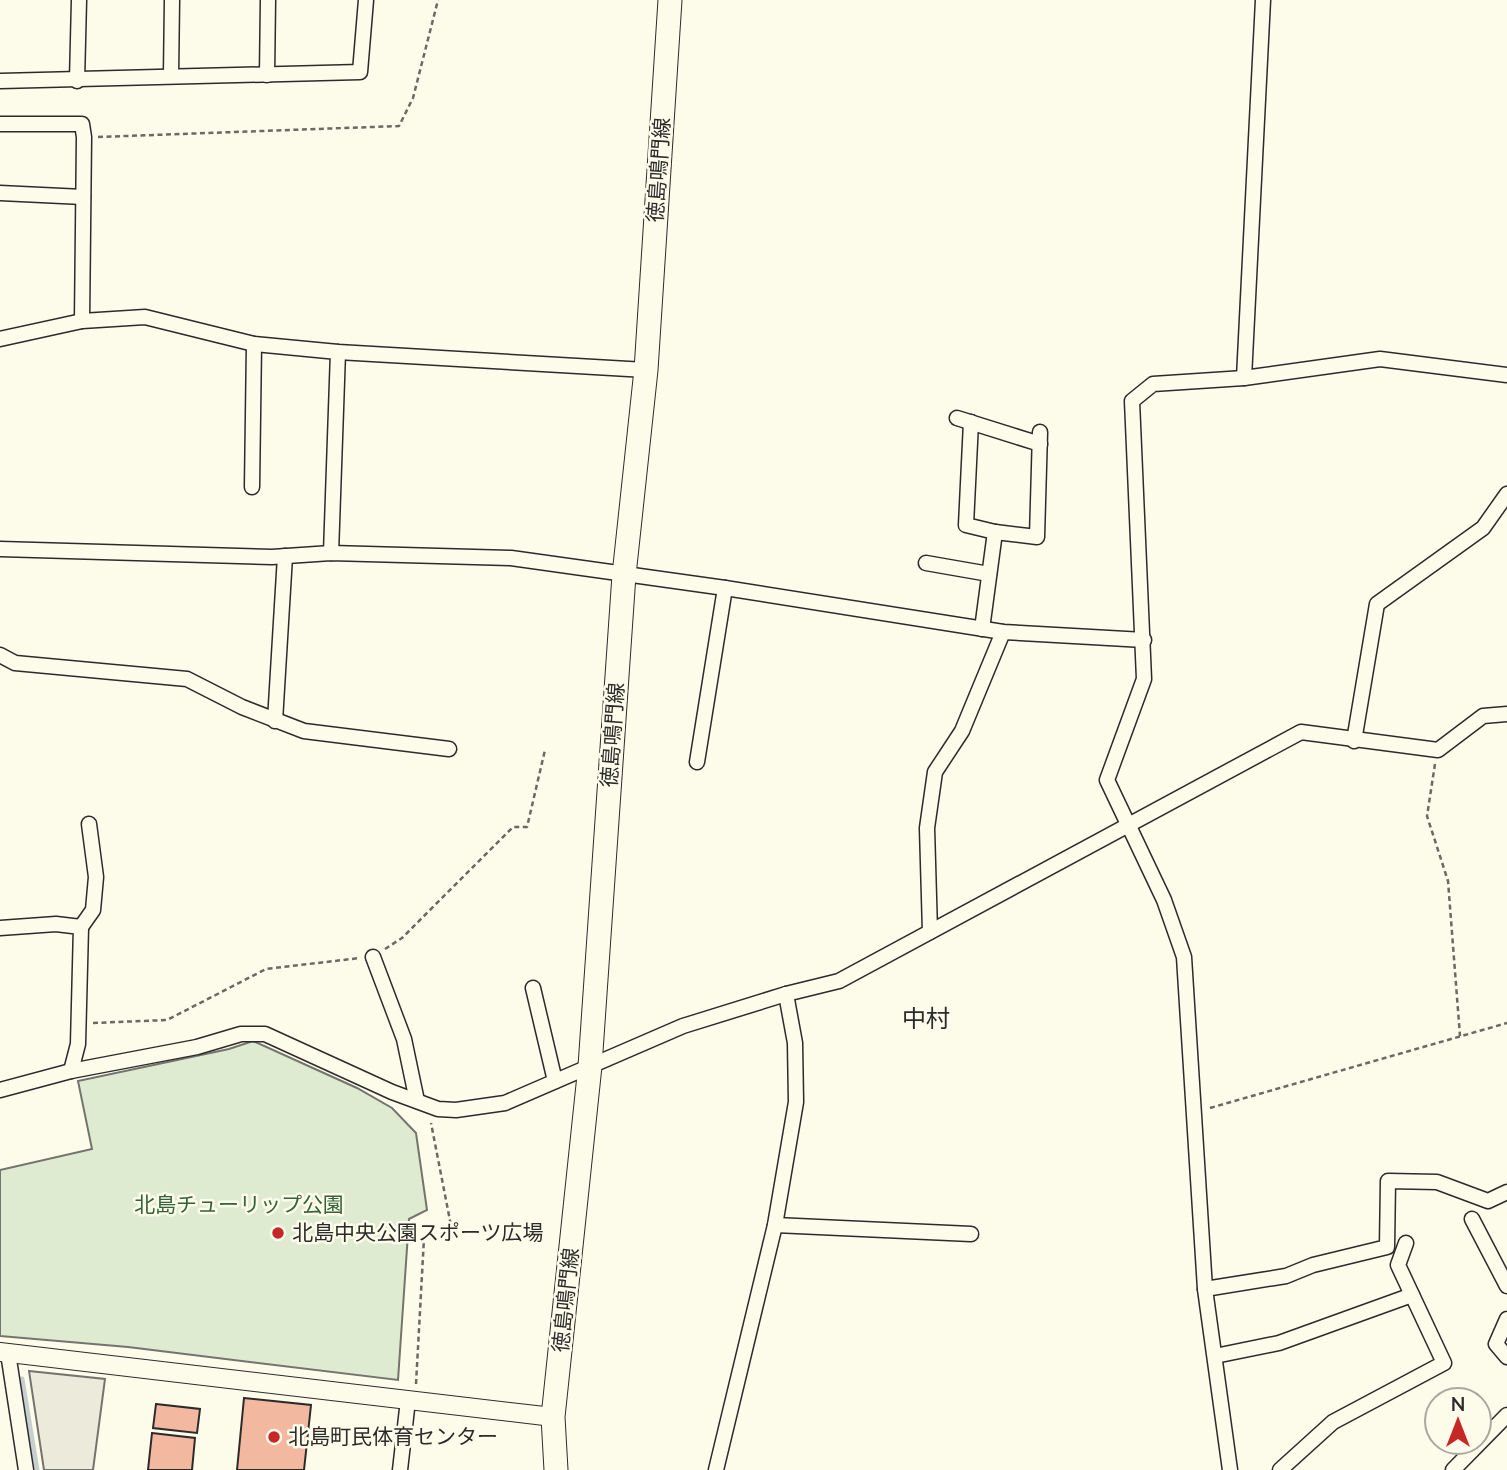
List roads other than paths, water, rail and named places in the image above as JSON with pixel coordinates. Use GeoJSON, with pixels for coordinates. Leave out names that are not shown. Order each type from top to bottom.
{"type":"FeatureCollection","features":[{"type":"Feature","properties":{"kind":"main road","name":"徳島鳴門線"},"geometry":{"type":"LineString","coordinates":[[556,1470],[553,1417],[590,1066],[624,575],[646,370],[670,0]]}},
{"type":"Feature","properties":{"kind":"street"},"geometry":{"type":"LineString","coordinates":[[77,80],[79,0]]}},
{"type":"Feature","properties":{"kind":"street"},"geometry":{"type":"LineString","coordinates":[[171,75],[172,0]]}},
{"type":"Feature","properties":{"kind":"street"},"geometry":{"type":"LineString","coordinates":[[267,75],[268,0]]}},
{"type":"Feature","properties":{"kind":"street"},"geometry":{"type":"LineString","coordinates":[[0,81],[360,72],[366,0]]}},
{"type":"Feature","properties":{"kind":"street"},"geometry":{"type":"LineString","coordinates":[[1244,378],[1263,0]]}},
{"type":"Feature","properties":{"kind":"street"},"geometry":{"type":"LineString","coordinates":[[0,124],[82,124],[82,321]]}},
{"type":"Feature","properties":{"kind":"street"},"geometry":{"type":"LineString","coordinates":[[0,193],[83,197]]}},
{"type":"Feature","properties":{"kind":"street"},"geometry":{"type":"LineString","coordinates":[[0,339],[82,321],[145,317],[254,344],[338,352],[646,370]]}},
{"type":"Feature","properties":{"kind":"street"},"geometry":{"type":"LineString","coordinates":[[252,487],[254,344]]}},
{"type":"Feature","properties":{"kind":"street"},"geometry":{"type":"LineString","coordinates":[[331,553],[338,352]]}},
{"type":"Feature","properties":{"kind":"street"},"geometry":{"type":"LineString","coordinates":[[1230,1470],[1205,1289],[1184,957],[1164,900],[1107,780],[1144,680],[1132,401],[1153,384],[1244,378],[1380,359],[1507,375]]}},
{"type":"Feature","properties":{"kind":"street"},"geometry":{"type":"LineString","coordinates":[[964,420],[1040,438],[1037,537],[995,532],[966,525],[964,420]]}},
{"type":"Feature","properties":{"kind":"street"},"geometry":{"type":"LineString","coordinates":[[1354,741],[1377,604],[1482,528],[1507,494]]}},
{"type":"Feature","properties":{"kind":"street"},"geometry":{"type":"LineString","coordinates":[[982,629],[995,532]]}},
{"type":"Feature","properties":{"kind":"street"},"geometry":{"type":"LineString","coordinates":[[0,549],[511,558],[725,588],[1003,632],[1144,640]]}},
{"type":"Feature","properties":{"kind":"street"},"geometry":{"type":"LineString","coordinates":[[275,721],[285,556]]}},
{"type":"Feature","properties":{"kind":"street"},"geometry":{"type":"LineString","coordinates":[[926,564],[989,574]]}},
{"type":"Feature","properties":{"kind":"street"},"geometry":{"type":"LineString","coordinates":[[697,762],[725,588]]}},
{"type":"Feature","properties":{"kind":"street"},"geometry":{"type":"LineString","coordinates":[[930,932],[927,828],[935,772],[962,731],[1003,632]]}},
{"type":"Feature","properties":{"kind":"street"},"geometry":{"type":"LineString","coordinates":[[0,655],[15,663],[187,680],[275,721],[303,731],[449,750]]}},
{"type":"Feature","properties":{"kind":"street"},"geometry":{"type":"LineString","coordinates":[[0,1090],[71,1071],[197,1047],[241,1034],[265,1034],[392,1092],[438,1109],[456,1110],[505,1103],[683,1026],[786,994],[839,981],[1301,733],[1437,750],[1483,716],[1507,713]]}},
{"type":"Feature","properties":{"kind":"street"},"geometry":{"type":"LineString","coordinates":[[71,1071],[78,1044],[82,927],[93,910],[96,877],[89,824]]}},
{"type":"Feature","properties":{"kind":"street"},"geometry":{"type":"LineString","coordinates":[[0,928],[56,924],[82,927]]}},
{"type":"Feature","properties":{"kind":"street"},"geometry":{"type":"LineString","coordinates":[[373,957],[404,1039],[422,1103]]}},
{"type":"Feature","properties":{"kind":"street"},"geometry":{"type":"LineString","coordinates":[[533,988],[555,1081]]}},
{"type":"Feature","properties":{"kind":"street"},"geometry":{"type":"LineString","coordinates":[[716,1470],[775,1225],[796,1102],[795,1043],[786,994]]}},
{"type":"Feature","properties":{"kind":"street"},"geometry":{"type":"LineString","coordinates":[[1205,1289],[1286,1276],[1313,1265],[1387,1247],[1388,1181],[1437,1182],[1488,1201],[1507,1192]]}},
{"type":"Feature","properties":{"kind":"street"},"geometry":{"type":"LineString","coordinates":[[1472,1219],[1507,1286]]}},
{"type":"Feature","properties":{"kind":"street"},"geometry":{"type":"LineString","coordinates":[[775,1225],[971,1234]]}},
{"type":"Feature","properties":{"kind":"street"},"geometry":{"type":"LineString","coordinates":[[1280,1470],[1333,1422],[1444,1363],[1398,1265],[1406,1243]]}},
{"type":"Feature","properties":{"kind":"street"},"geometry":{"type":"LineString","coordinates":[[1214,1356],[1279,1343],[1412,1295]]}},
{"type":"Feature","properties":{"kind":"street"},"geometry":{"type":"LineString","coordinates":[[1507,1319],[1496,1344],[1507,1357]]}},
{"type":"Feature","properties":{"kind":"street"},"geometry":{"type":"LineString","coordinates":[[26,1470],[4,1352],[553,1417]]}},
{"type":"Feature","properties":{"kind":"street"},"geometry":{"type":"LineString","coordinates":[[400,1470],[412,1401]]}},
{"type":"Feature","properties":{"kind":"street"},"geometry":{"type":"LineString","coordinates":[[1453,1470],[1507,1415]]}},
{"type":"Feature","properties":{"kind":"waterway"},"geometry":{"type":"LineString","coordinates":[[22,1379],[37,1470]]}},
{"type":"Feature","properties":{"kind":"place","name":"北島中央公園スポーツ広場"},"geometry":{"type":"Point","coordinates":[278,1233]}},
{"type":"Feature","properties":{"kind":"place","name":"北島町民体育センター"},"geometry":{"type":"Point","coordinates":[274,1437]}},
{"type":"Feature","properties":{"kind":"district","name":"中村"},"geometry":{"type":"Point","coordinates":[926,1019]}},
{"type":"Feature","properties":{"kind":"park label","name":"北島チューリップ公園"},"geometry":{"type":"Point","coordinates":[239,1205]}}]}
